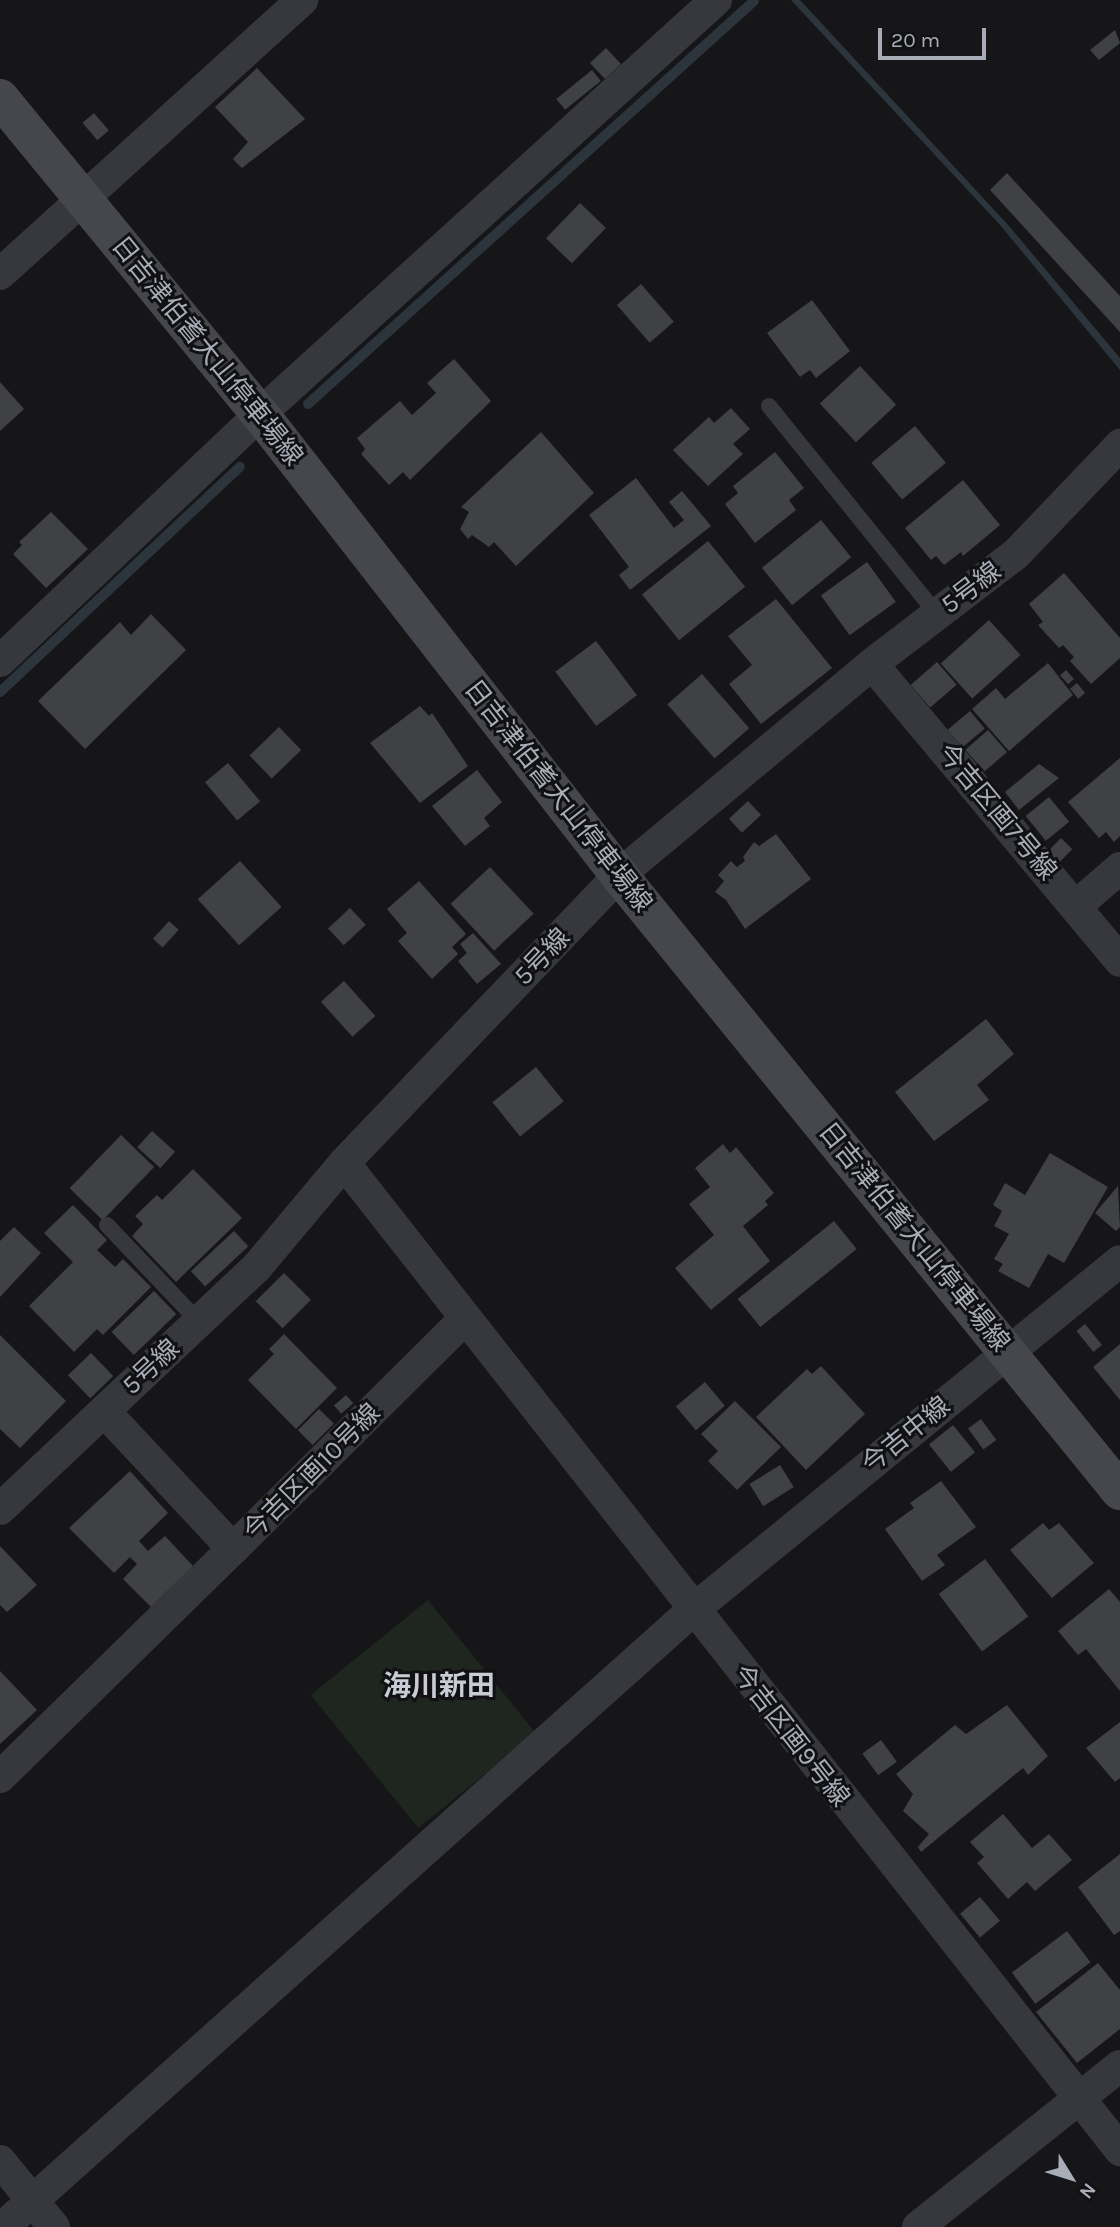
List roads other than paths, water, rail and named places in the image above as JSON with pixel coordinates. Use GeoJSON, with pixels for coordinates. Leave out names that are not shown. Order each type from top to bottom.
{"type":"FeatureCollection","features":[{"type":"Feature","properties":{"kind":"main road","name":"日吉津伯耆大山停車場線"},"geometry":{"type":"LineString","coordinates":[[0,98],[260,414],[619,875],[1120,1491]]}},
{"type":"Feature","properties":{"kind":"street"},"geometry":{"type":"LineString","coordinates":[[0,274],[302,0]]}},
{"type":"Feature","properties":{"kind":"street"},"geometry":{"type":"LineString","coordinates":[[0,661],[260,414],[716,0]]}},
{"type":"Feature","properties":{"kind":"street","name":"5号線"},"geometry":{"type":"LineString","coordinates":[[0,1509],[256,1268],[344,1163],[619,875],[872,664],[1016,554],[1120,445]]}},
{"type":"Feature","properties":{"kind":"street","name":"今吉区画7号線"},"geometry":{"type":"LineString","coordinates":[[872,664],[1120,961]]}},
{"type":"Feature","properties":{"kind":"street"},"geometry":{"type":"LineString","coordinates":[[1076,906],[1120,869]]}},
{"type":"Feature","properties":{"kind":"street","name":"今吉区画9号線"},"geometry":{"type":"LineString","coordinates":[[344,1163],[692,1610],[1120,2150]]}},
{"type":"Feature","properties":{"kind":"street","name":"今吉中線"},"geometry":{"type":"LineString","coordinates":[[3,2227],[692,1610],[1120,1261]]}},
{"type":"Feature","properties":{"kind":"street","name":"今吉区画10号線"},"geometry":{"type":"LineString","coordinates":[[104,1411],[233,1549],[464,1320]]}},
{"type":"Feature","properties":{"kind":"street"},"geometry":{"type":"LineString","coordinates":[[0,1777],[233,1549]]}},
{"type":"Feature","properties":{"kind":"street"},"geometry":{"type":"LineString","coordinates":[[918,2227],[1120,2066]]}},
{"type":"Feature","properties":{"kind":"street"},"geometry":{"type":"LineString","coordinates":[[0,2161],[54,2227]]}},
{"type":"Feature","properties":{"kind":"lane"},"geometry":{"type":"LineString","coordinates":[[769,406],[937,614]]}},
{"type":"Feature","properties":{"kind":"lane"},"geometry":{"type":"LineString","coordinates":[[107,1225],[199,1322]]}},
{"type":"Feature","properties":{"kind":"waterway"},"geometry":{"type":"LineString","coordinates":[[308,404],[754,1]]}},
{"type":"Feature","properties":{"kind":"waterway"},"geometry":{"type":"LineString","coordinates":[[0,692],[240,467]]}},
{"type":"Feature","properties":{"kind":"district","name":"海川新田"},"geometry":{"type":"Point","coordinates":[439,1686]}}]}
